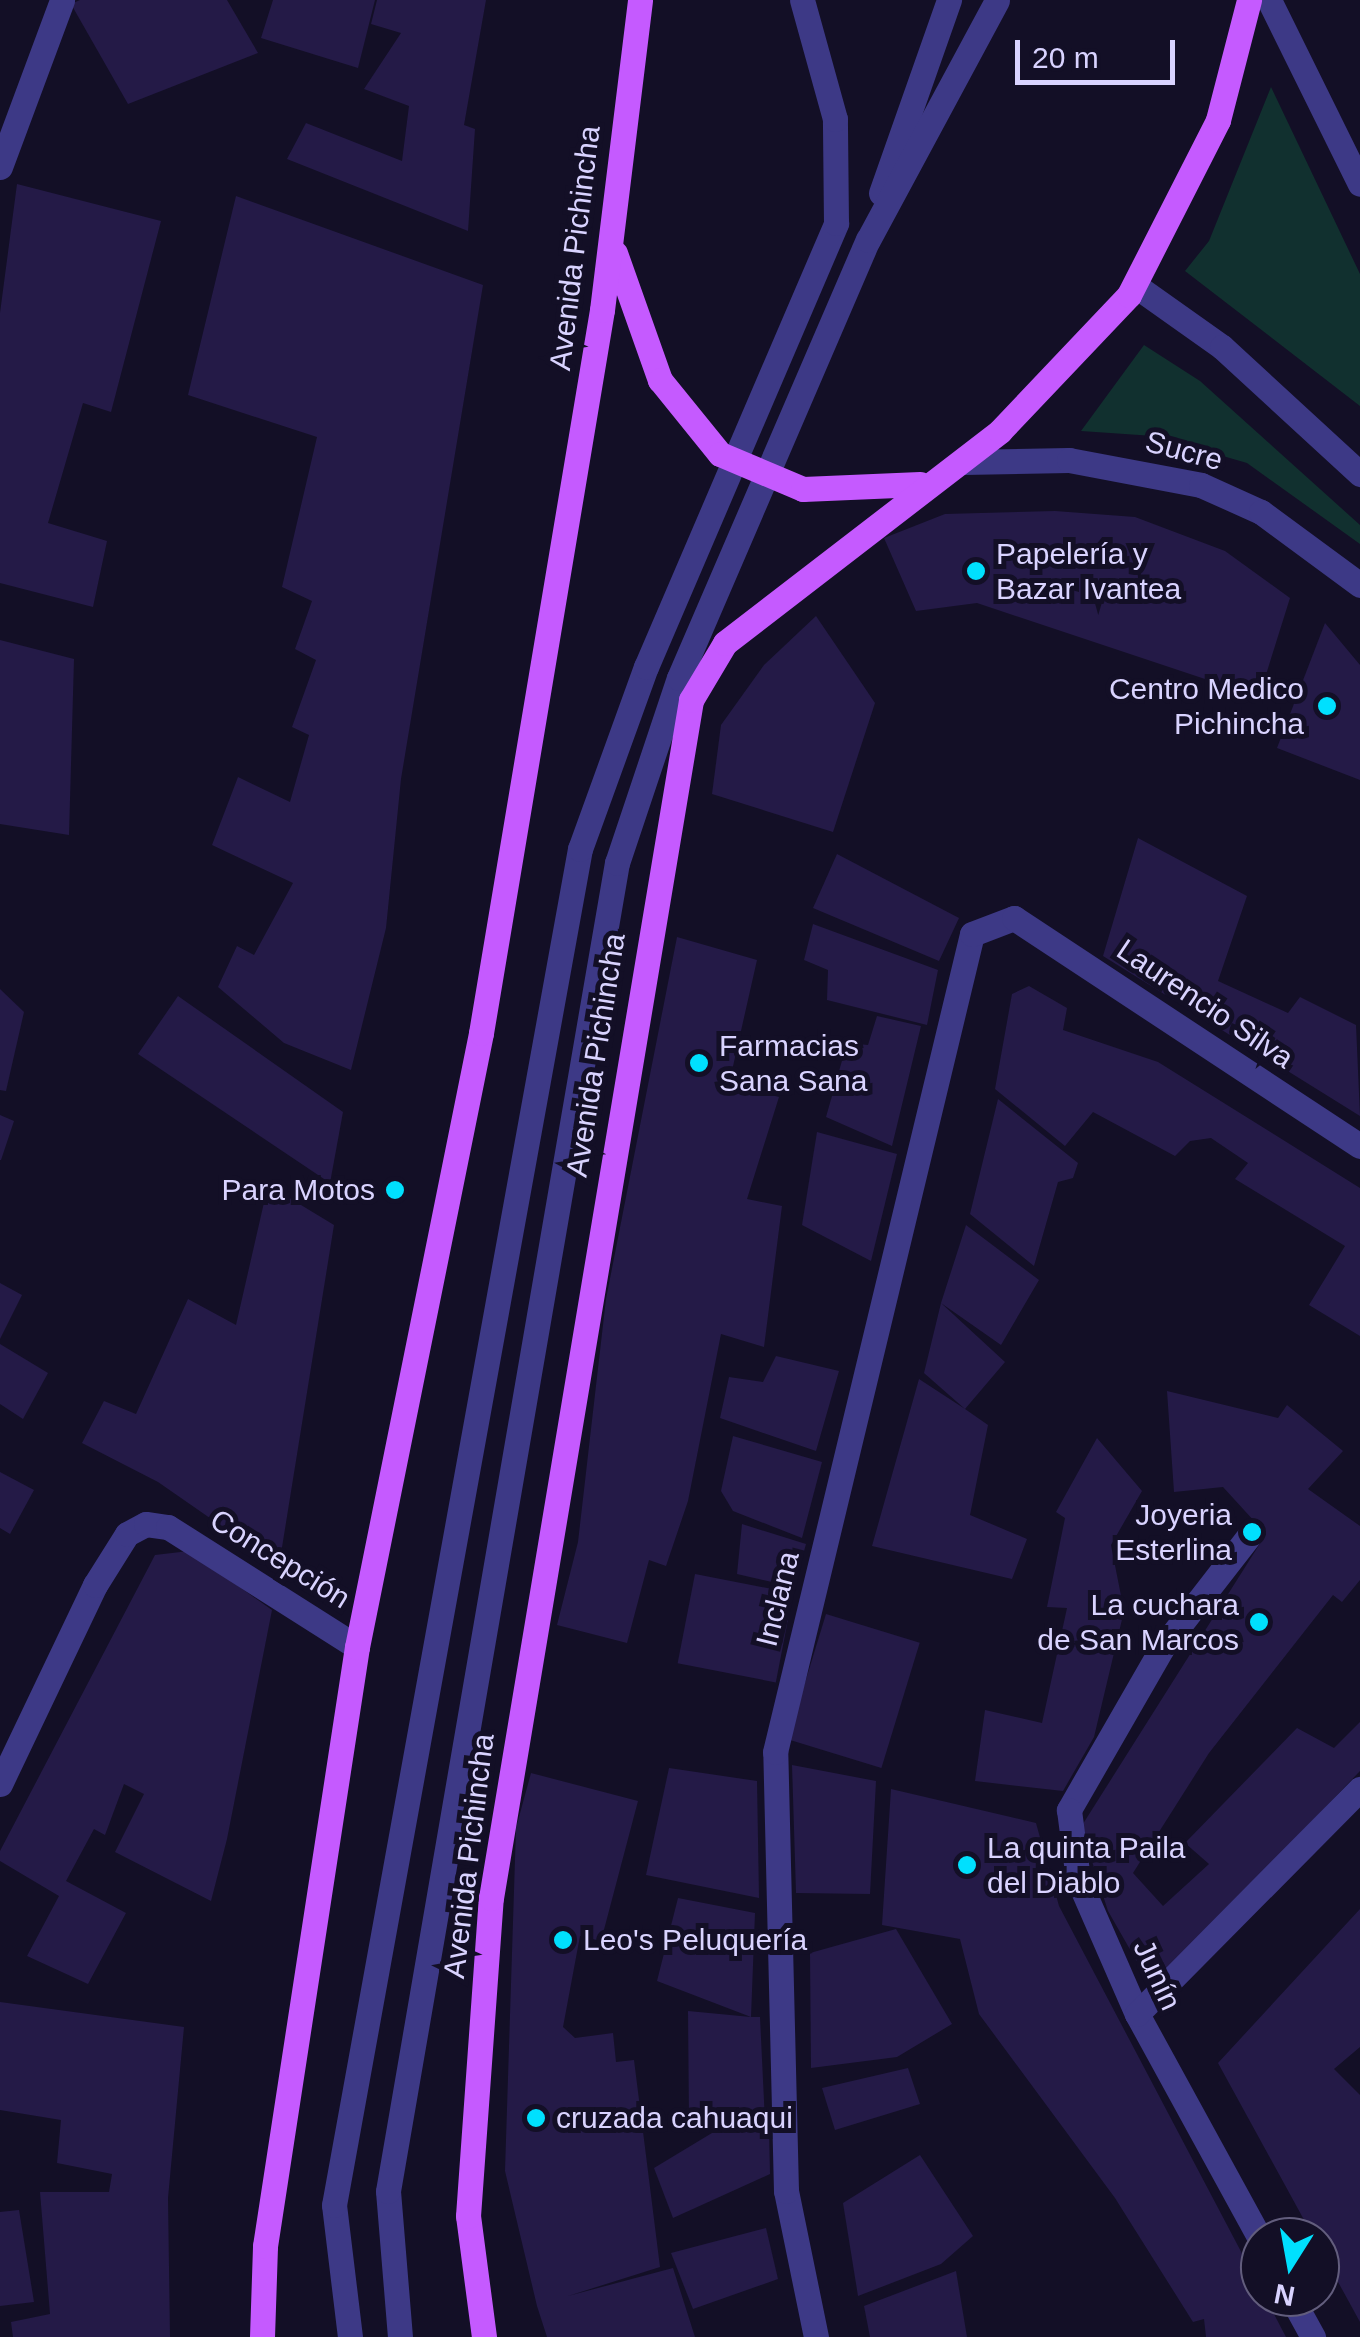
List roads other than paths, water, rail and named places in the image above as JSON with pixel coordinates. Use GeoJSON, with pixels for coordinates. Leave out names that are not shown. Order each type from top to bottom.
{"type":"FeatureCollection","features":[{"type":"Feature","properties":{"kind":"main road","name":"Avenida Pichincha"},"geometry":{"type":"LineString","coordinates":[[262,2337],[265,2246],[357,1647],[481,1033],[612,238],[640,0]]}},
{"type":"Feature","properties":{"kind":"main road","name":"Avenida Pichincha"},"geometry":{"type":"LineString","coordinates":[[484,2337],[468,2216],[491,1898],[691,700],[725,643],[928,482],[963,462],[1136,286],[1218,120],[1249,0]]}},
{"type":"Feature","properties":{"kind":"main road"},"geometry":{"type":"LineString","coordinates":[[612,238],[660,380],[734,464],[768,479],[852,494],[928,482]]}},
{"type":"Feature","properties":{"kind":"street"},"geometry":{"type":"LineString","coordinates":[[0,167],[62,0]]}},
{"type":"Feature","properties":{"kind":"street"},"geometry":{"type":"LineString","coordinates":[[350,2337],[334,2205],[580,848],[734,464],[836,223],[835,119],[802,0]]}},
{"type":"Feature","properties":{"kind":"street"},"geometry":{"type":"LineString","coordinates":[[400,2337],[388,2191],[617,863],[679,678],[868,240],[949,0]]}},
{"type":"Feature","properties":{"kind":"street"},"geometry":{"type":"LineString","coordinates":[[868,240],[996,0]]}},
{"type":"Feature","properties":{"kind":"street"},"geometry":{"type":"LineString","coordinates":[[1269,0],[1360,184]]}},
{"type":"Feature","properties":{"kind":"street"},"geometry":{"type":"LineString","coordinates":[[1136,286],[1222,347],[1360,474]]}},
{"type":"Feature","properties":{"kind":"street","name":"Sucre"},"geometry":{"type":"LineString","coordinates":[[963,462],[1068,460],[1201,485],[1261,512],[1360,586]]}},
{"type":"Feature","properties":{"kind":"street","name":"Laurencio Silva"},"geometry":{"type":"LineString","coordinates":[[1014,918],[1360,1146]]}},
{"type":"Feature","properties":{"kind":"street","name":"Inclana"},"geometry":{"type":"LineString","coordinates":[[816,2337],[786,2191],[775,1752],[972,934],[1014,918]]}},
{"type":"Feature","properties":{"kind":"street","name":"Concepción"},"geometry":{"type":"LineString","coordinates":[[0,1784],[128,1534],[168,1528],[357,1647]]}},
{"type":"Feature","properties":{"kind":"street","name":"Junín"},"geometry":{"type":"LineString","coordinates":[[1247,2217],[1137,2014],[1078,1878],[1070,1810],[1162,1648],[1252,1532]]}},
{"type":"Feature","properties":{"kind":"street"},"geometry":{"type":"LineString","coordinates":[[1137,2014],[1360,1789]]}},
{"type":"Feature","properties":{"kind":"place","name":"Papelería y Bazar Ivantea"},"geometry":{"type":"Point","coordinates":[976,571]}},
{"type":"Feature","properties":{"kind":"place","name":"Centro Medico Pichincha"},"geometry":{"type":"Point","coordinates":[1327,706]}},
{"type":"Feature","properties":{"kind":"place","name":"Farmacias Sana Sana"},"geometry":{"type":"Point","coordinates":[699,1063]}},
{"type":"Feature","properties":{"kind":"place","name":"Para Motos"},"geometry":{"type":"Point","coordinates":[395,1190]}},
{"type":"Feature","properties":{"kind":"place","name":"Joyeria Esterlina"},"geometry":{"type":"Point","coordinates":[1252,1532]}},
{"type":"Feature","properties":{"kind":"place","name":"La cuchara de San Marcos"},"geometry":{"type":"Point","coordinates":[1259,1622]}},
{"type":"Feature","properties":{"kind":"place","name":"La quinta Paila del Diablo"},"geometry":{"type":"Point","coordinates":[967,1865]}},
{"type":"Feature","properties":{"kind":"place","name":"Leo's Peluquería"},"geometry":{"type":"Point","coordinates":[563,1940]}},
{"type":"Feature","properties":{"kind":"place","name":"cruzada cahuaqui"},"geometry":{"type":"Point","coordinates":[536,2118]}}]}
